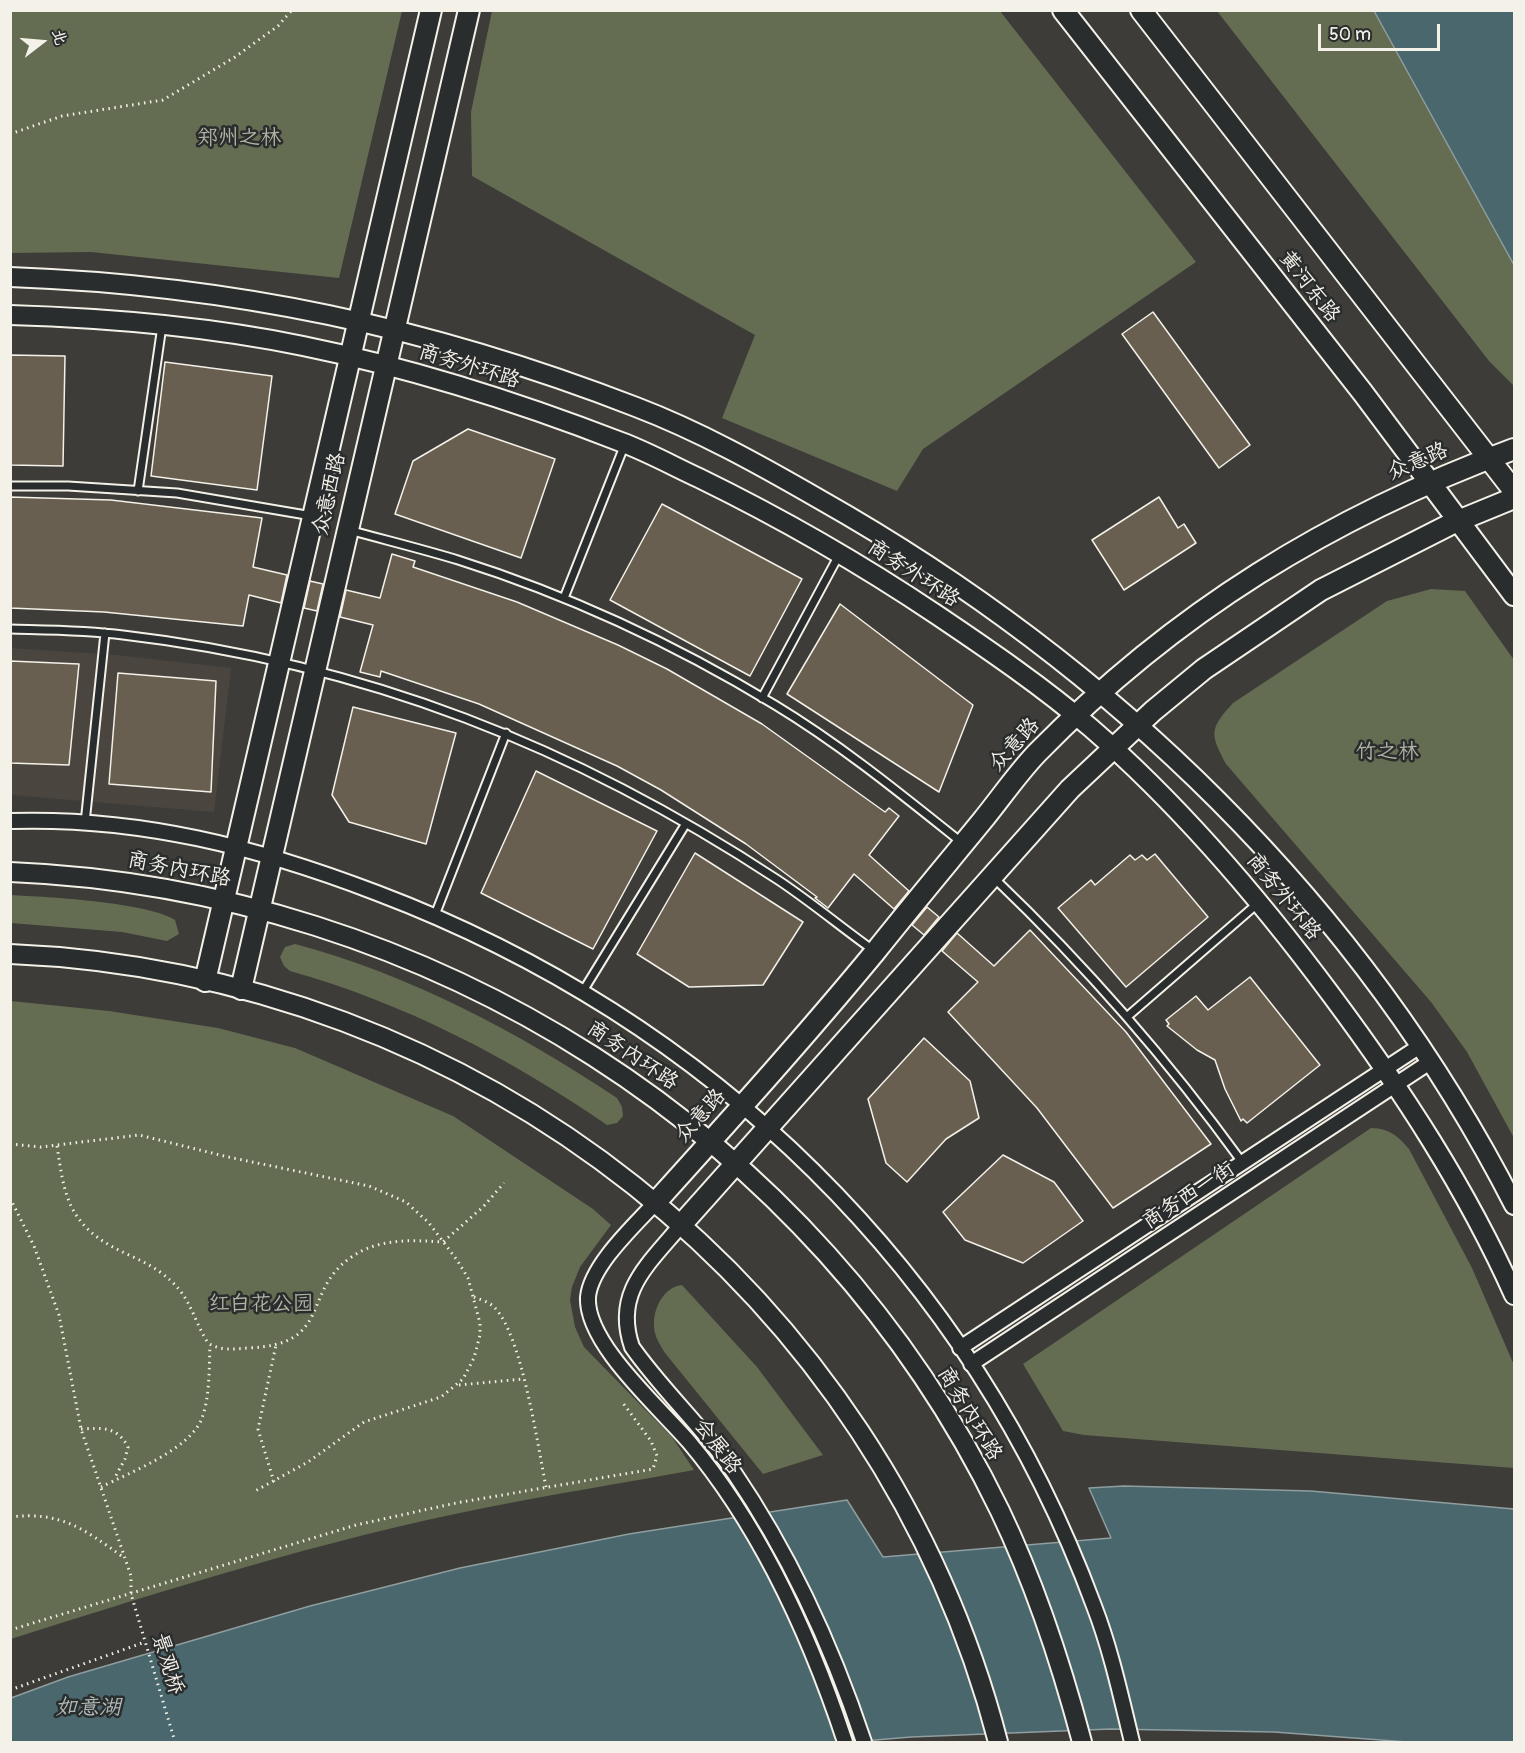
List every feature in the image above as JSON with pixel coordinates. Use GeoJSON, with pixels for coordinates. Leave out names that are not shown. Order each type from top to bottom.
{"type":"FeatureCollection","features":[{"type":"Feature","properties":{"kind":"main road","name":"众意西路"},"geometry":{"type":"LineString","coordinates":[[206,981],[431,10]]}},
{"type":"Feature","properties":{"kind":"main road","name":"众意西路"},"geometry":{"type":"LineString","coordinates":[[241,989],[346,530],[469,10]]}},
{"type":"Feature","properties":{"kind":"main road","name":"黄河东路"},"geometry":{"type":"LineString","coordinates":[[1063,10],[1431,482],[1515,595]]}},
{"type":"Feature","properties":{"kind":"main road","name":"黄河东路"},"geometry":{"type":"LineString","coordinates":[[1141,10],[1515,491]]}},
{"type":"Feature","properties":{"kind":"main road","name":"众意路"},"geometry":{"type":"LineString","coordinates":[[656,1202],[798,1046],[1035,756],[1102,693],[1175,630],[1261,570],[1351,518],[1431,482],[1515,449]]}},
{"type":"Feature","properties":{"kind":"main road"},"geometry":{"type":"LineString","coordinates":[[681,1225],[1070,789],[1138,725],[1204,669],[1287,610],[1331,585],[1460,520],[1515,498]]}},
{"type":"Feature","properties":{"kind":"street","name":"商务外环路"},"geometry":{"type":"LineString","coordinates":[[10,277],[123,283],[240,297],[358,320],[510,363],[640,408],[765,468],[884,536],[941,572],[1033,636],[1190,771],[1248,831],[1323,915],[1387,997],[1431,1062],[1496,1168],[1515,1205]]}},
{"type":"Feature","properties":{"kind":"street","name":"商务外环路"},"geometry":{"type":"LineString","coordinates":[[10,315],[120,320],[246,336],[349,357],[498,399],[625,443],[748,502],[840,554],[961,631],[1076,717],[1112,748],[1227,862],[1290,940],[1384,1069],[1460,1186],[1515,1295]]}},
{"type":"Feature","properties":{"kind":"street"},"geometry":{"type":"LineString","coordinates":[[10,821],[136,827],[200,837],[272,855],[435,915],[532,962],[584,991],[688,1060],[743,1105],[832,1190],[907,1273],[1007,1420],[1061,1526],[1095,1609],[1132,1743]]}},
{"type":"Feature","properties":{"kind":"street","name":"商务内环路"},"geometry":{"type":"LineString","coordinates":[[10,872],[94,877],[224,901],[260,909],[378,946],[510,1006],[619,1071],[710,1142],[797,1224],[868,1304],[911,1362],[964,1444],[1017,1549],[1042,1611],[1082,1743]]}},
{"type":"Feature","properties":{"kind":"street"},"geometry":{"type":"LineString","coordinates":[[10,954],[86,959],[206,981],[241,989],[350,1023],[472,1079],[574,1139],[656,1202],[739,1281],[805,1355],[844,1408],[890,1478],[943,1582],[982,1684],[998,1743]]}},
{"type":"Feature","properties":{"kind":"street","name":"商务西一街"},"geometry":{"type":"LineString","coordinates":[[960,1348],[1420,1046]]}},
{"type":"Feature","properties":{"kind":"street","name":"商务西一街"},"geometry":{"type":"LineString","coordinates":[[971,1364],[1431,1062]]}},
{"type":"Feature","properties":{"kind":"street","name":"会展路"},"geometry":{"type":"LineString","coordinates":[[656,1202],[618,1245],[592,1280],[588,1297],[592,1324],[611,1354],[691,1444],[766,1556],[810,1645],[845,1743]]}},
{"type":"Feature","properties":{"kind":"street","name":"会展路"},"geometry":{"type":"LineString","coordinates":[[681,1225],[638,1279],[628,1298],[627,1330],[632,1347],[704,1431],[781,1546],[826,1637],[864,1743]]}},
{"type":"Feature","properties":{"kind":"lane"},"geometry":{"type":"LineString","coordinates":[[138,491],[162,326]]}},
{"type":"Feature","properties":{"kind":"lane"},"geometry":{"type":"LineString","coordinates":[[564,598],[625,443]]}},
{"type":"Feature","properties":{"kind":"lane"},"geometry":{"type":"LineString","coordinates":[[10,486],[177,493],[312,516]]}},
{"type":"Feature","properties":{"kind":"lane"},"geometry":{"type":"LineString","coordinates":[[346,530],[459,560],[564,598],[674,648],[762,698],[872,771],[963,844]]}},
{"type":"Feature","properties":{"kind":"lane"},"geometry":{"type":"LineString","coordinates":[[762,698],[840,554]]}},
{"type":"Feature","properties":{"kind":"lane"},"geometry":{"type":"LineString","coordinates":[[10,629],[105,633],[191,645],[279,662],[371,685],[506,733],[587,771],[686,825],[779,881],[875,952]]}},
{"type":"Feature","properties":{"kind":"lane"},"geometry":{"type":"LineString","coordinates":[[85,823],[105,633]]}},
{"type":"Feature","properties":{"kind":"lane"},"geometry":{"type":"LineString","coordinates":[[435,915],[506,733]]}},
{"type":"Feature","properties":{"kind":"lane"},"geometry":{"type":"LineString","coordinates":[[584,991],[686,825]]}},
{"type":"Feature","properties":{"kind":"lane"},"geometry":{"type":"LineString","coordinates":[[992,877],[1055,937],[1128,1016],[1197,1101],[1242,1162]]}},
{"type":"Feature","properties":{"kind":"lane"},"geometry":{"type":"LineString","coordinates":[[1128,1016],[1259,902]]}},
{"type":"Feature","properties":{"kind":"path"},"geometry":{"type":"LineString","coordinates":[[10,134],[62,116],[163,100],[235,57],[278,26],[292,10]]}},
{"type":"Feature","properties":{"kind":"path"},"geometry":{"type":"LineString","coordinates":[[10,1144],[57,1146],[112,1136],[139,1135],[228,1157],[369,1186],[406,1202],[429,1223],[443,1242],[468,1278],[474,1297],[480,1335],[474,1358],[457,1385],[441,1397],[364,1422],[308,1462],[255,1491]]}},
{"type":"Feature","properties":{"kind":"path"},"geometry":{"type":"LineString","coordinates":[[57,1146],[63,1185],[75,1216],[97,1237],[160,1272],[189,1301],[203,1336],[210,1345],[225,1349],[285,1343],[302,1331],[329,1281],[348,1259],[362,1251],[395,1242],[443,1242],[483,1207],[504,1183]]}},
{"type":"Feature","properties":{"kind":"path","name":"景观桥"},"geometry":{"type":"LineString","coordinates":[[10,1198],[34,1246],[59,1316],[81,1429],[125,1558],[130,1576],[131,1594],[175,1743]]}},
{"type":"Feature","properties":{"kind":"path"},"geometry":{"type":"LineString","coordinates":[[474,1297],[495,1308],[501,1318],[523,1379],[546,1487]]}},
{"type":"Feature","properties":{"kind":"path"},"geometry":{"type":"LineString","coordinates":[[101,1487],[160,1457],[197,1429],[206,1406],[210,1345]]}},
{"type":"Feature","properties":{"kind":"path"},"geometry":{"type":"LineString","coordinates":[[274,1482],[258,1429],[276,1345]]}},
{"type":"Feature","properties":{"kind":"path"},"geometry":{"type":"LineString","coordinates":[[457,1385],[523,1379]]}},
{"type":"Feature","properties":{"kind":"path"},"geometry":{"type":"LineString","coordinates":[[10,1630],[356,1525],[546,1487],[653,1469],[657,1456],[651,1441],[623,1403]]}},
{"type":"Feature","properties":{"kind":"path"},"geometry":{"type":"LineString","coordinates":[[81,1429],[109,1429],[123,1438],[128,1447],[114,1480]]}},
{"type":"Feature","properties":{"kind":"path"},"geometry":{"type":"LineString","coordinates":[[10,1516],[35,1514],[63,1520],[125,1558]]}},
{"type":"Feature","properties":{"kind":"path"},"geometry":{"type":"LineString","coordinates":[[10,1690],[145,1642]]}},
{"type":"Feature","properties":{"kind":"shaded area"},"geometry":{"type":"Polygon","coordinates":[[[10,648],[116,655],[231,668],[214,812],[11,795],[10,648]]]}},
{"type":"Feature","properties":{"kind":"green space","name":"郑州之林"},"geometry":{"type":"Polygon","coordinates":[[[10,11],[402,11],[339,278],[91,252],[11,253],[10,11]]]}},
{"type":"Feature","properties":{"kind":"green space"},"geometry":{"type":"Polygon","coordinates":[[[492,11],[1000,11],[1196,262],[923,449],[897,491],[722,418],[755,335],[472,176],[471,112],[492,11]]]}},
{"type":"Feature","properties":{"kind":"green space"},"geometry":{"type":"Polygon","coordinates":[[[1217,11],[1374,11],[1514,265],[1514,386],[1489,361],[1217,11]]]}},
{"type":"Feature","properties":{"kind":"green space","name":"竹之林"},"geometry":{"type":"Polygon","coordinates":[[[1431,589],[1465,591],[1514,660],[1514,1138],[1467,1052],[1431,1002],[1226,764],[1214,732],[1220,719],[1233,703],[1387,601],[1431,589]]]}},
{"type":"Feature","properties":{"kind":"green space"},"geometry":{"type":"Polygon","coordinates":[[[11,895],[96,901],[143,909],[175,920],[179,934],[167,941],[122,932],[11,923],[11,895]]]}},
{"type":"Feature","properties":{"kind":"green space"},"geometry":{"type":"Polygon","coordinates":[[[295,944],[338,957],[422,989],[502,1028],[617,1098],[622,1107],[623,1116],[617,1123],[607,1125],[533,1077],[455,1035],[374,999],[290,971],[284,966],[280,957],[285,947],[295,944]]]}},
{"type":"Feature","properties":{"kind":"green space","name":"红白花公园"},"geometry":{"type":"Polygon","coordinates":[[[11,1001],[109,1011],[218,1028],[295,1048],[453,1116],[593,1209],[611,1225],[580,1267],[572,1287],[570,1300],[575,1327],[584,1347],[672,1437],[694,1470],[484,1508],[364,1535],[186,1584],[11,1639],[11,1001]]]}},
{"type":"Feature","properties":{"kind":"green space"},"geometry":{"type":"Polygon","coordinates":[[[1371,1128],[1393,1134],[1409,1149],[1472,1268],[1514,1365],[1514,1468],[1084,1435],[1063,1431],[1023,1364],[1371,1128]]]}},
{"type":"Feature","properties":{"kind":"green space"},"geometry":{"type":"Polygon","coordinates":[[[682,1285],[757,1367],[823,1455],[763,1474],[665,1353],[655,1333],[655,1312],[661,1300],[670,1290],[682,1285]]]}},
{"type":"Feature","properties":{"kind":"water"},"geometry":{"type":"Polygon","coordinates":[[[1374,11],[1514,11],[1514,265],[1374,11]]]}},
{"type":"Feature","properties":{"kind":"water","name":"如意湖"},"geometry":{"type":"Polygon","coordinates":[[[1124,1486],[1311,1491],[1514,1509],[1514,1742],[1407,1742],[1274,1732],[1111,1729],[911,1737],[852,1742],[11,1742],[11,1698],[68,1677],[310,1606],[460,1568],[629,1534],[847,1500],[883,1557],[1111,1538],[1089,1488],[1124,1486]]]}},
{"type":"Feature","properties":{"kind":"building"},"geometry":{"type":"Polygon","coordinates":[[[1153,312],[1250,445],[1219,468],[1122,334],[1153,312]]]}},
{"type":"Feature","properties":{"kind":"building"},"geometry":{"type":"Polygon","coordinates":[[[10,355],[65,356],[63,466],[10,465],[10,355]]]}},
{"type":"Feature","properties":{"kind":"building"},"geometry":{"type":"Polygon","coordinates":[[[165,362],[272,376],[257,490],[151,476],[165,362]]]}},
{"type":"Feature","properties":{"kind":"building"},"geometry":{"type":"Polygon","coordinates":[[[468,429],[555,459],[521,558],[395,514],[413,461],[468,429]]]}},
{"type":"Feature","properties":{"kind":"building"},"geometry":{"type":"Polygon","coordinates":[[[10,497],[111,500],[262,518],[253,567],[287,575],[281,603],[249,595],[243,626],[104,612],[10,608],[10,497]]]}},
{"type":"Feature","properties":{"kind":"building"},"geometry":{"type":"Polygon","coordinates":[[[1159,497],[1178,528],[1184,524],[1196,543],[1124,590],[1092,540],[1159,497]]]}},
{"type":"Feature","properties":{"kind":"building"},"geometry":{"type":"Polygon","coordinates":[[[662,504],[802,579],[750,676],[610,600],[662,504]]]}},
{"type":"Feature","properties":{"kind":"building"},"geometry":{"type":"Polygon","coordinates":[[[392,554],[415,561],[413,567],[517,602],[618,645],[667,669],[762,724],[885,812],[889,808],[899,816],[869,855],[909,891],[894,909],[854,874],[828,908],[815,898],[817,897],[746,844],[661,790],[617,766],[479,704],[381,671],[380,677],[360,672],[373,625],[340,617],[346,590],[380,598],[392,554]]]}},
{"type":"Feature","properties":{"kind":"building"},"geometry":{"type":"Polygon","coordinates":[[[310,581],[323,584],[317,611],[304,608],[310,581]]]}},
{"type":"Feature","properties":{"kind":"building"},"geometry":{"type":"Polygon","coordinates":[[[840,604],[973,705],[939,792],[787,694],[840,604]]]}},
{"type":"Feature","properties":{"kind":"building"},"geometry":{"type":"Polygon","coordinates":[[[10,661],[79,664],[69,765],[10,763],[10,661]]]}},
{"type":"Feature","properties":{"kind":"building"},"geometry":{"type":"Polygon","coordinates":[[[118,673],[216,681],[211,792],[109,784],[118,673]]]}},
{"type":"Feature","properties":{"kind":"building"},"geometry":{"type":"Polygon","coordinates":[[[353,707],[456,733],[426,844],[349,822],[332,795],[353,707]]]}},
{"type":"Feature","properties":{"kind":"building"},"geometry":{"type":"Polygon","coordinates":[[[536,771],[657,831],[593,949],[481,893],[536,771]]]}},
{"type":"Feature","properties":{"kind":"building"},"geometry":{"type":"Polygon","coordinates":[[[695,853],[803,922],[763,985],[689,987],[637,954],[695,853]]]}},
{"type":"Feature","properties":{"kind":"building"},"geometry":{"type":"Polygon","coordinates":[[[1155,854],[1208,917],[1126,987],[1058,908],[1091,880],[1095,885],[1130,855],[1135,860],[1142,855],[1147,860],[1155,854]]]}},
{"type":"Feature","properties":{"kind":"building"},"geometry":{"type":"Polygon","coordinates":[[[927,907],[939,917],[924,935],[912,925],[927,907]]]}},
{"type":"Feature","properties":{"kind":"building"},"geometry":{"type":"Polygon","coordinates":[[[1030,930],[1126,1032],[1211,1144],[1113,1208],[1037,1108],[948,1012],[978,982],[942,951],[957,933],[994,966],[1030,930]]]}},
{"type":"Feature","properties":{"kind":"building"},"geometry":{"type":"Polygon","coordinates":[[[1250,977],[1320,1065],[1247,1123],[1243,1119],[1241,1121],[1225,1089],[1215,1060],[1197,1050],[1167,1026],[1169,1024],[1166,1020],[1196,996],[1208,1010],[1250,977]]]}},
{"type":"Feature","properties":{"kind":"building"},"geometry":{"type":"Polygon","coordinates":[[[924,1038],[970,1081],[979,1118],[946,1139],[907,1182],[886,1163],[868,1099],[924,1038]]]}},
{"type":"Feature","properties":{"kind":"building"},"geometry":{"type":"Polygon","coordinates":[[[1003,1155],[1054,1182],[1083,1221],[1023,1263],[965,1240],[943,1212],[1003,1155]]]}}]}
